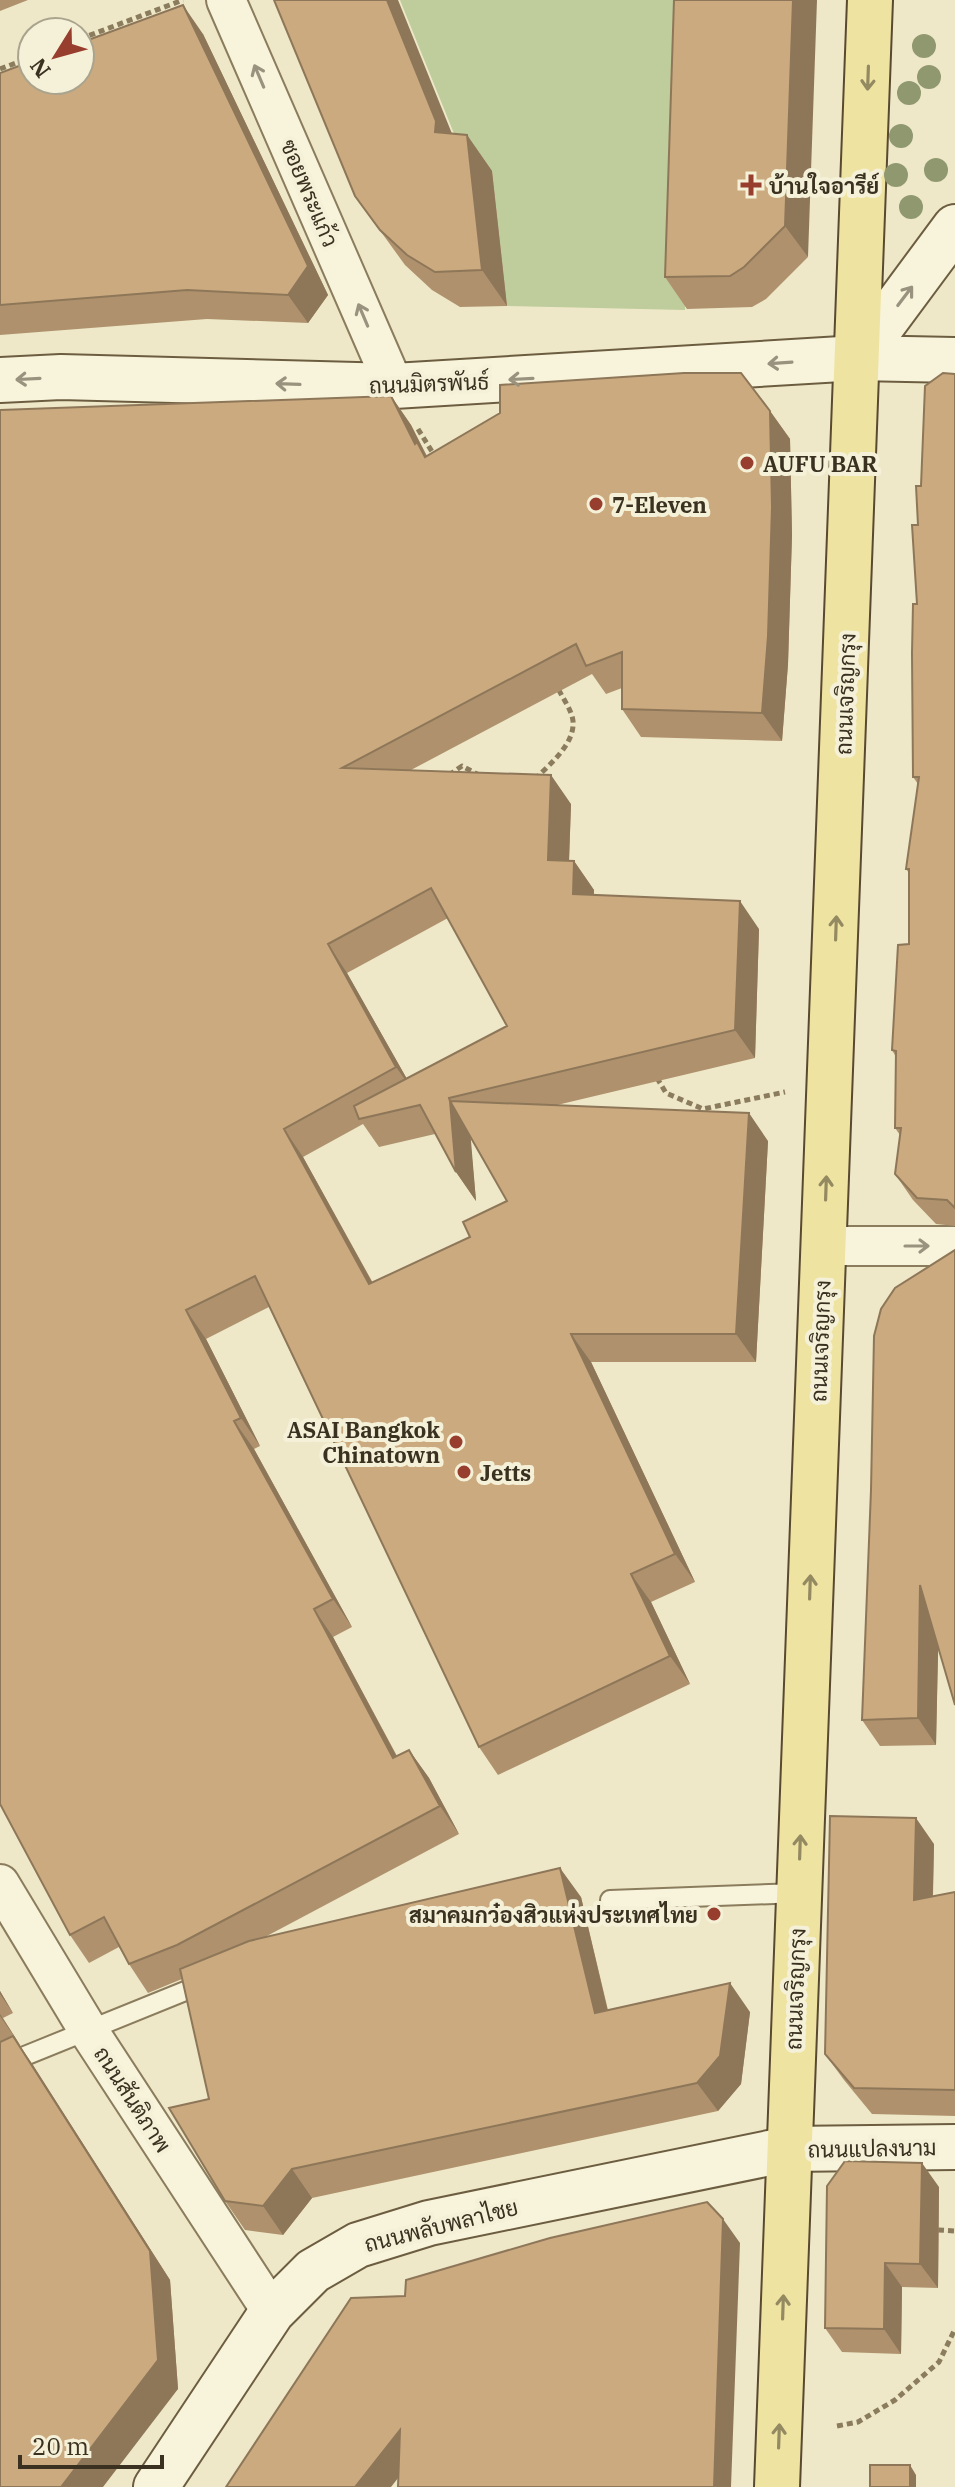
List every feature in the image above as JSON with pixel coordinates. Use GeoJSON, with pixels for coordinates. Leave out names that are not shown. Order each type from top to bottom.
{"type":"FeatureCollection","features":[{"type":"Feature","properties":{"kind":"main road","name":"ถนนเจริญกรุง"},"geometry":{"type":"LineString","coordinates":[[777,2487],[870,0]]}},
{"type":"Feature","properties":{"kind":"street","name":"ซอยพระแก้ว"},"geometry":{"type":"LineString","coordinates":[[226,0],[394,386]]}},
{"type":"Feature","properties":{"kind":"street"},"geometry":{"type":"LineString","coordinates":[[858,358],[955,227]]}},
{"type":"Feature","properties":{"kind":"street","name":"ถนนมิตรพันธ์"},"geometry":{"type":"LineString","coordinates":[[0,380],[61,377],[394,386],[858,358],[955,360]]}},
{"type":"Feature","properties":{"kind":"street"},"geometry":{"type":"LineString","coordinates":[[824,1246],[955,1246]]}},
{"type":"Feature","properties":{"kind":"street","name":"ถนนสันติภาพ"},"geometry":{"type":"LineString","coordinates":[[0,1884],[88,2030],[272,2312]]}},
{"type":"Feature","properties":{"kind":"street","name":"ถนนแปลงนาม"},"geometry":{"type":"LineString","coordinates":[[789,2149],[955,2147]]}},
{"type":"Feature","properties":{"kind":"street","name":"ถนนพลับพลาไชย"},"geometry":{"type":"LineString","coordinates":[[156,2487],[272,2312],[313,2271],[358,2245],[429,2223],[789,2149]]}},
{"type":"Feature","properties":{"kind":"lane"},"geometry":{"type":"LineString","coordinates":[[610,1900],[799,1893]]}},
{"type":"Feature","properties":{"kind":"lane"},"geometry":{"type":"LineString","coordinates":[[0,2066],[221,1976]]}},
{"type":"Feature","properties":{"kind":"path"},"geometry":{"type":"LineString","coordinates":[[96,33],[183,0]]}},
{"type":"Feature","properties":{"kind":"path"},"geometry":{"type":"LineString","coordinates":[[529,784],[556,758],[570,737],[573,720],[552,673]]}},
{"type":"Feature","properties":{"kind":"path"},"geometry":{"type":"LineString","coordinates":[[439,781],[462,766],[478,773],[488,786]]}},
{"type":"Feature","properties":{"kind":"path"},"geometry":{"type":"LineString","coordinates":[[650,1067],[666,1093],[703,1109],[829,1084]]}},
{"type":"Feature","properties":{"kind":"path"},"geometry":{"type":"LineString","coordinates":[[938,2230],[955,2231]]}},
{"type":"Feature","properties":{"kind":"path"},"geometry":{"type":"LineString","coordinates":[[837,2426],[858,2422],[895,2400],[939,2362],[955,2329]]}},
{"type":"Feature","properties":{"kind":"green space"},"geometry":{"type":"Polygon","coordinates":[[[400,0],[695,0],[685,310],[507,306],[492,171],[468,168],[400,0]]]}},
{"type":"Feature","properties":{"kind":"building"},"geometry":{"type":"Polygon","coordinates":[[[274,0],[387,0],[436,121],[435,132],[467,135],[482,270],[435,272],[407,255],[380,230],[355,196],[274,0]]]}},
{"type":"Feature","properties":{"kind":"building"},"geometry":{"type":"Polygon","coordinates":[[[674,0],[793,0],[785,226],[744,267],[730,276],[665,277],[674,0]]]}},
{"type":"Feature","properties":{"kind":"building"},"geometry":{"type":"Polygon","coordinates":[[[183,5],[308,266],[288,295],[187,290],[0,305],[0,73],[16,67],[16,96],[96,96],[96,37],[183,5]]]}},
{"type":"Feature","properties":{"kind":"building"},"geometry":{"type":"Polygon","coordinates":[[[684,373],[741,373],[770,411],[772,507],[762,713],[622,709],[622,652],[586,666],[576,644],[342,768],[551,775],[548,860],[574,861],[573,894],[740,901],[735,1030],[449,1098],[450,1101],[749,1113],[736,1334],[571,1334],[675,1554],[631,1574],[670,1656],[479,1747],[255,1276],[186,1310],[241,1418],[234,1421],[333,1599],[314,1609],[393,1758],[409,1750],[440,1806],[177,1945],[129,1964],[104,1917],[70,1935],[0,1804],[0,410],[391,396],[415,444],[417,442],[425,457],[500,413],[500,385],[684,373]],[[431,888],[328,944],[396,1067],[284,1129],[369,1284],[470,1237],[463,1222],[507,1201],[450,1101],[456,1172],[420,1105],[359,1119],[354,1106],[507,1026],[431,888]]]}},
{"type":"Feature","properties":{"kind":"building"},"geometry":{"type":"Polygon","coordinates":[[[943,373],[955,374],[955,1208],[947,1200],[917,1198],[895,1174],[901,1128],[895,1128],[896,1051],[892,1050],[898,945],[909,944],[909,869],[906,869],[919,777],[913,777],[913,604],[917,604],[912,525],[918,525],[916,486],[921,486],[925,386],[943,373]]]}},
{"type":"Feature","properties":{"kind":"building"},"geometry":{"type":"Polygon","coordinates":[[[955,1250],[955,1705],[920,1585],[918,1718],[862,1720],[874,1336],[881,1309],[895,1288],[955,1250]]]}},
{"type":"Feature","properties":{"kind":"building"},"geometry":{"type":"Polygon","coordinates":[[[830,1816],[916,1818],[914,1900],[955,1892],[955,2090],[854,2088],[825,2054],[830,1816]]]}},
{"type":"Feature","properties":{"kind":"building"},"geometry":{"type":"Polygon","coordinates":[[[560,1868],[595,2013],[730,1983],[720,2056],[697,2083],[292,2169],[263,2206],[225,2201],[169,2108],[209,2099],[180,1969],[249,1941],[560,1868]]]}},
{"type":"Feature","properties":{"kind":"building"},"geometry":{"type":"Polygon","coordinates":[[[13,2036],[150,2251],[158,2360],[61,2487],[0,2487],[0,2042],[13,2036]]]}},
{"type":"Feature","properties":{"kind":"building"},"geometry":{"type":"Polygon","coordinates":[[[845,2161],[922,2163],[920,2264],[885,2263],[884,2329],[825,2328],[827,2186],[845,2161]]]}},
{"type":"Feature","properties":{"kind":"building"},"geometry":{"type":"Polygon","coordinates":[[[707,2202],[723,2219],[714,2487],[398,2487],[400,2430],[355,2487],[226,2487],[351,2298],[405,2296],[406,2280],[550,2238],[707,2202]]]}},
{"type":"Feature","properties":{"kind":"building"},"geometry":{"type":"Polygon","coordinates":[[[870,2465],[910,2465],[910,2487],[870,2487],[870,2465]]]}},
{"type":"Feature","properties":{"kind":"place","name":"บ้านใจอารีย์"},"geometry":{"type":"Point","coordinates":[751,185]}},
{"type":"Feature","properties":{"kind":"place","name":"AUFU BAR"},"geometry":{"type":"Point","coordinates":[747,463]}},
{"type":"Feature","properties":{"kind":"place","name":"7-Eleven"},"geometry":{"type":"Point","coordinates":[596,504]}},
{"type":"Feature","properties":{"kind":"place","name":"ASAI Bangkok Chinatown"},"geometry":{"type":"Point","coordinates":[456,1442]}},
{"type":"Feature","properties":{"kind":"place","name":"Jetts"},"geometry":{"type":"Point","coordinates":[464,1472]}},
{"type":"Feature","properties":{"kind":"place","name":"สมาคมกว๋องสิวแห่งประเทศไทย"},"geometry":{"type":"Point","coordinates":[714,1914]}}]}
